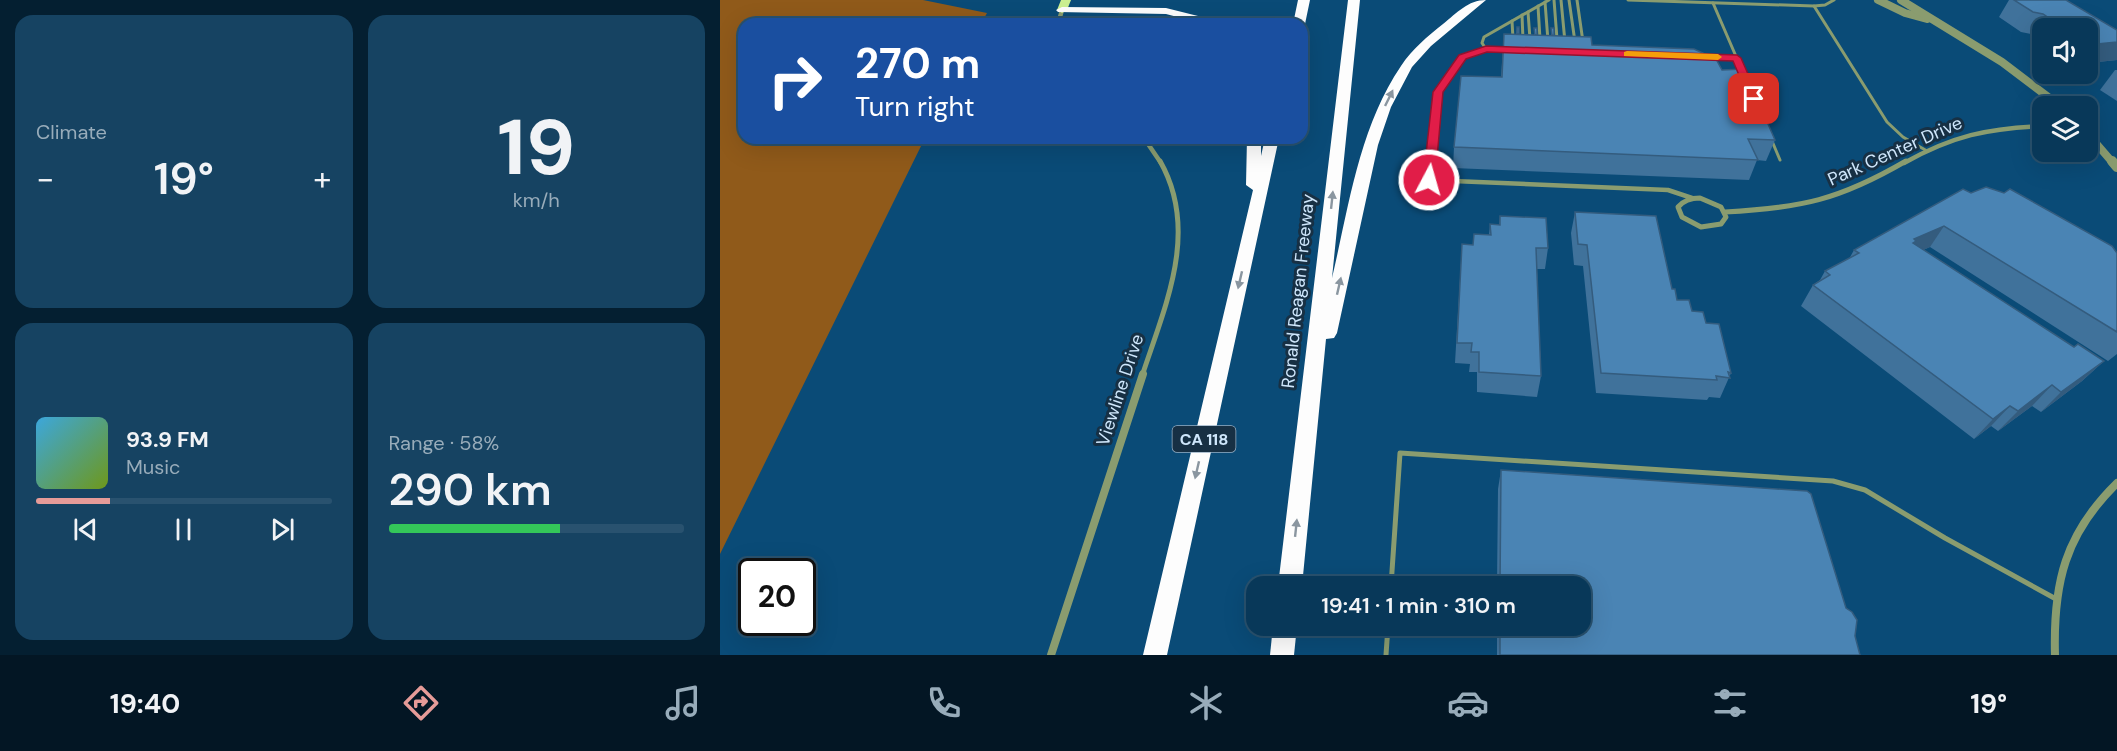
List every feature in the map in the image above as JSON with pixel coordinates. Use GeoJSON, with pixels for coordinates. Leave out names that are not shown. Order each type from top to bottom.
{"type":"FeatureCollection","features":[{"type":"Feature","properties":{"kind":"highway"},"geometry":{"type":"LineString","coordinates":[[1300,18],[1304,0]]}},
{"type":"Feature","properties":{"kind":"highway","name":"Ronald Reagan Freeway"},"geometry":{"type":"LineString","coordinates":[[1291,576],[1354,0]]}},
{"type":"Feature","properties":{"kind":"highway"},"geometry":{"type":"LineString","coordinates":[[1310,404],[1371,145],[1384,107],[1407,66],[1427,43],[1480,0]]}},
{"type":"Feature","properties":{"kind":"highway"},"geometry":{"type":"LineString","coordinates":[[1064,5],[1166,11],[1194,18]]}},
{"type":"Feature","properties":{"kind":"highway"},"geometry":{"type":"LineString","coordinates":[[1253,223],[1254,144]]}},
{"type":"Feature","properties":{"kind":"highway","name":"CA 118"},"geometry":{"type":"LineString","coordinates":[[1155,655],[1271,144]]}},
{"type":"Feature","properties":{"kind":"highway"},"geometry":{"type":"LineString","coordinates":[[1282,655],[1284,636]]}},
{"type":"Feature","properties":{"kind":"street"},"geometry":{"type":"LineString","coordinates":[[1878,0],[1905,13],[1933,21]]}},
{"type":"Feature","properties":{"kind":"street"},"geometry":{"type":"LineString","coordinates":[[1901,0],[2002,62],[2047,96]]}},
{"type":"Feature","properties":{"kind":"street","name":"Park Center Drive"},"geometry":{"type":"LineString","coordinates":[[1692,198],[1715,203],[1725,212],[1773,210],[1812,204],[1844,194],[1944,142],[1972,132],[2001,127],[2032,126]]}},
{"type":"Feature","properties":{"kind":"street","name":"Viewline Drive"},"geometry":{"type":"LineString","coordinates":[[1051,655],[1172,285],[1179,255],[1180,213],[1175,190],[1167,171],[1148,144]]}},
{"type":"Feature","properties":{"kind":"street"},"geometry":{"type":"LineString","coordinates":[[2098,145],[2117,167]]}},
{"type":"Feature","properties":{"kind":"street"},"geometry":{"type":"LineString","coordinates":[[1692,198],[1678,207],[1682,217],[1693,225],[1715,227],[1724,221],[1725,212]]}},
{"type":"Feature","properties":{"kind":"street"},"geometry":{"type":"LineString","coordinates":[[2055,655],[2053,627],[2056,598],[2068,547],[2080,524],[2101,497],[2117,483]]}},
{"type":"Feature","properties":{"kind":"lane"},"geometry":{"type":"LineString","coordinates":[[1554,0],[1557,41]]}},
{"type":"Feature","properties":{"kind":"lane"},"geometry":{"type":"LineString","coordinates":[[1561,0],[1566,52]]}},
{"type":"Feature","properties":{"kind":"lane"},"geometry":{"type":"LineString","coordinates":[[1569,0],[1576,52]]}},
{"type":"Feature","properties":{"kind":"lane"},"geometry":{"type":"LineString","coordinates":[[1577,0],[1584,52]]}},
{"type":"Feature","properties":{"kind":"lane"},"geometry":{"type":"LineString","coordinates":[[1628,0],[1814,6],[1825,5],[1834,0]]}},
{"type":"Feature","properties":{"kind":"lane"},"geometry":{"type":"LineString","coordinates":[[1814,6],[1819,0]]}},
{"type":"Feature","properties":{"kind":"lane"},"geometry":{"type":"LineString","coordinates":[[1486,49],[1482,43],[1484,37],[1547,1],[1548,51]]}},
{"type":"Feature","properties":{"kind":"lane"},"geometry":{"type":"LineString","coordinates":[[1713,3],[1746,81]]}},
{"type":"Feature","properties":{"kind":"lane"},"geometry":{"type":"LineString","coordinates":[[1538,6],[1540,40]]}},
{"type":"Feature","properties":{"kind":"lane"},"geometry":{"type":"LineString","coordinates":[[1814,6],[1887,122],[1903,137],[1927,151]]}},
{"type":"Feature","properties":{"kind":"lane"},"geometry":{"type":"LineString","coordinates":[[1528,12],[1530,41]]}},
{"type":"Feature","properties":{"kind":"lane"},"geometry":{"type":"LineString","coordinates":[[1522,15],[1523,50]]}},
{"type":"Feature","properties":{"kind":"lane"},"geometry":{"type":"LineString","coordinates":[[1512,21],[1513,40]]}},
{"type":"Feature","properties":{"kind":"lane"},"geometry":{"type":"LineString","coordinates":[[1506,24],[1506,33]]}},
{"type":"Feature","properties":{"kind":"lane"},"geometry":{"type":"LineString","coordinates":[[1506,41],[1506,50]]}},
{"type":"Feature","properties":{"kind":"lane"},"geometry":{"type":"LineString","coordinates":[[1513,50],[1486,49],[1463,57],[1438,92],[1429,180],[1668,190],[1692,198]]}},
{"type":"Feature","properties":{"kind":"lane"},"geometry":{"type":"LineString","coordinates":[[1705,57],[1737,58]]}},
{"type":"Feature","properties":{"kind":"lane"},"geometry":{"type":"LineString","coordinates":[[1771,139],[1780,160]]}},
{"type":"Feature","properties":{"kind":"lane"},"geometry":{"type":"LineString","coordinates":[[1392,576],[1400,453],[1833,482],[1865,490],[1945,538],[2056,598]]}},
{"type":"Feature","properties":{"kind":"lane"},"geometry":{"type":"LineString","coordinates":[[1386,655],[1387,636]]}},
{"type":"Feature","properties":{"kind":"shaded area"},"geometry":{"type":"Polygon","coordinates":[[[720,0],[923,0],[987,13],[984,18],[738,18],[738,144],[922,144],[720,554],[720,0]]]}},
{"type":"Feature","properties":{"kind":"building"},"geometry":{"type":"Polygon","coordinates":[[[2014,0],[2066,0],[2097,18],[2049,18],[2033,12],[2014,0]]]}},
{"type":"Feature","properties":{"kind":"building"},"geometry":{"type":"Polygon","coordinates":[[[2098,19],[2117,30],[2117,42],[2098,44],[2098,19]]]}},
{"type":"Feature","properties":{"kind":"building"},"geometry":{"type":"Polygon","coordinates":[[[1504,34],[1591,37],[1592,45],[1694,49],[1716,59],[1722,70],[1744,69],[1775,140],[1748,139],[1758,160],[1454,147],[1461,76],[1502,77],[1504,34]]]}},
{"type":"Feature","properties":{"kind":"building"},"geometry":{"type":"Polygon","coordinates":[[[1986,187],[2004,193],[2010,189],[2112,246],[2117,253],[2117,332],[1944,226],[1914,239],[1916,241],[1913,243],[2074,347],[2078,344],[2104,361],[2061,392],[2052,385],[2018,411],[2010,406],[1993,419],[1813,285],[1830,275],[1825,271],[1859,253],[1854,250],[1963,189],[1971,193],[1986,187]]]}},
{"type":"Feature","properties":{"kind":"building"},"geometry":{"type":"Polygon","coordinates":[[[1575,212],[1656,216],[1672,289],[1675,289],[1677,300],[1689,300],[1692,311],[1703,312],[1706,323],[1719,324],[1731,373],[1728,372],[1730,378],[1716,376],[1717,380],[1601,373],[1587,245],[1578,244],[1575,212]]]}},
{"type":"Feature","properties":{"kind":"building"},"geometry":{"type":"Polygon","coordinates":[[[1500,216],[1546,218],[1548,248],[1536,248],[1541,376],[1479,372],[1479,352],[1471,352],[1472,343],[1457,343],[1462,244],[1473,245],[1474,234],[1491,235],[1490,224],[1500,225],[1500,216]]]}},
{"type":"Feature","properties":{"kind":"building"},"geometry":{"type":"Polygon","coordinates":[[[1501,470],[1807,491],[1811,494],[1846,608],[1857,620],[1855,636],[1860,655],[1500,655],[1500,636],[1591,636],[1591,576],[1500,576],[1501,470]]]}},
{"type":"Feature","properties":{"kind":"slow traffic"},"geometry":{"type":"LineString","coordinates":[[1627,54],[1718,57]]}},
{"type":"Feature","properties":{"kind":"route"},"geometry":{"type":"LineString","coordinates":[[1429,180],[1438,92],[1463,57],[1486,49],[1737,58],[1754,99]]}}]}
